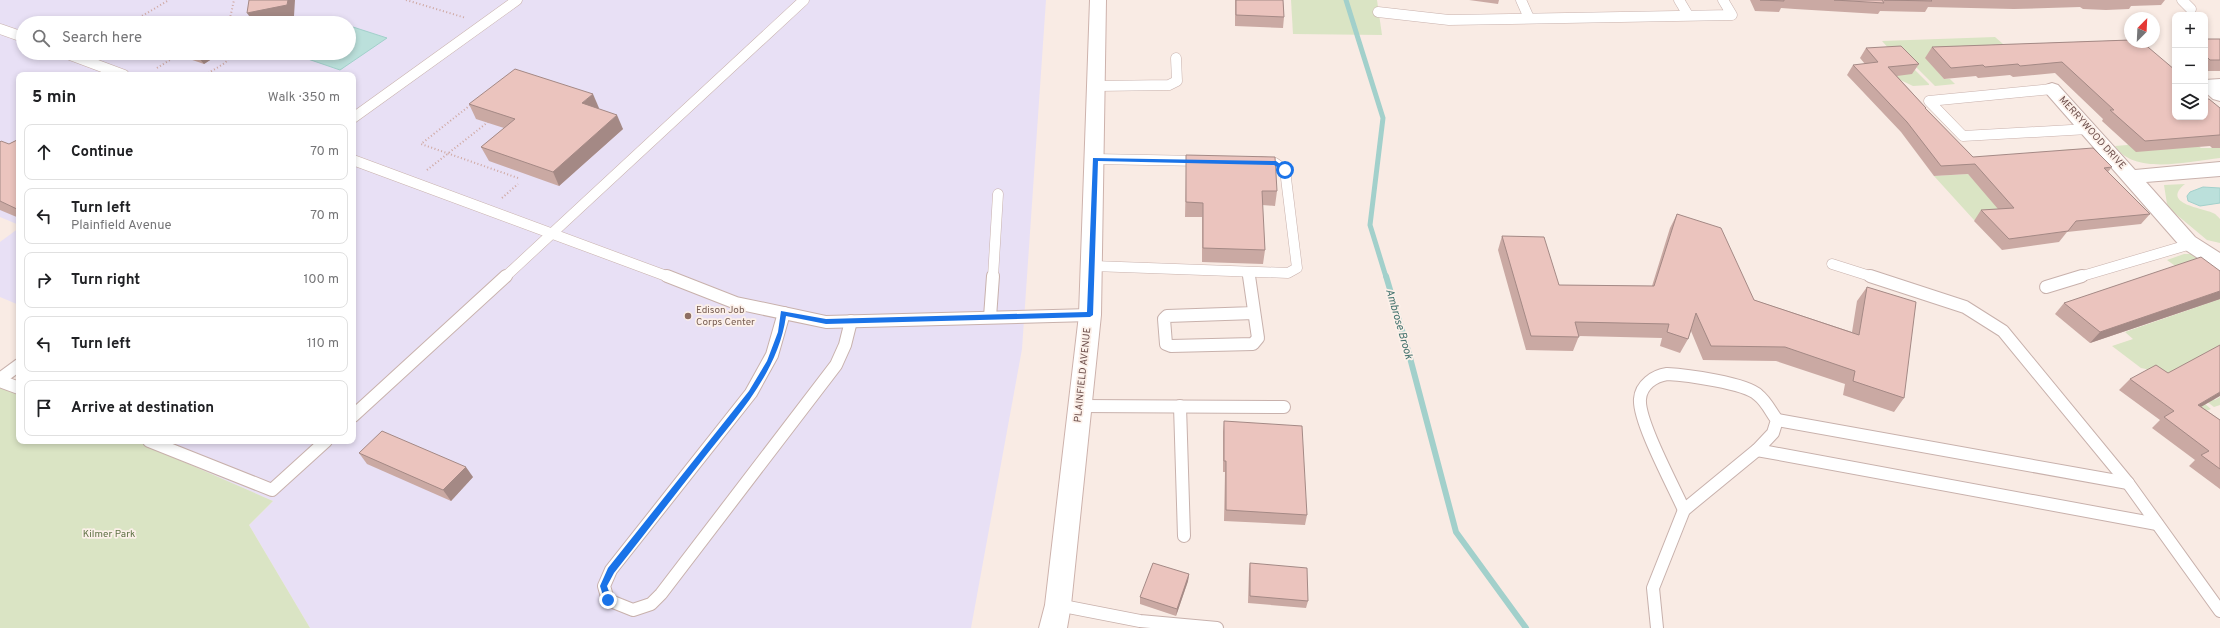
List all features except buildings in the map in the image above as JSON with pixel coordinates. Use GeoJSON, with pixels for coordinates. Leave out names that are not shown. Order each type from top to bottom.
{"type":"FeatureCollection","features":[{"type":"Feature","properties":{"kind":"main road","name":"PLAINFIELD AVENUE"},"geometry":{"type":"LineString","coordinates":[[1053,628],[1058,605],[1066,517],[1090,315],[1093,266],[1098,0]]}},
{"type":"Feature","properties":{"kind":"main road"},"geometry":{"type":"LineString","coordinates":[[2220,85],[2207,85],[2220,95]]}},
{"type":"Feature","properties":{"kind":"main road","name":"MERRYWOOD DRIVE"},"geometry":{"type":"LineString","coordinates":[[2052,89],[2132,177],[2190,244],[2220,263]]}},
{"type":"Feature","properties":{"kind":"main road","name":"MERRYWOOD DRIVE"},"geometry":{"type":"LineString","coordinates":[[2132,177],[2220,169]]}},
{"type":"Feature","properties":{"kind":"lane"},"geometry":{"type":"LineString","coordinates":[[356,116],[517,0]]}},
{"type":"Feature","properties":{"kind":"lane"},"geometry":{"type":"LineString","coordinates":[[356,413],[554,233],[804,0]]}},
{"type":"Feature","properties":{"kind":"lane"},"geometry":{"type":"LineString","coordinates":[[1521,0],[1529,18]]}},
{"type":"Feature","properties":{"kind":"lane"},"geometry":{"type":"LineString","coordinates":[[1679,0],[1688,15]]}},
{"type":"Feature","properties":{"kind":"lane"},"geometry":{"type":"LineString","coordinates":[[1378,12],[1449,20],[1732,14],[1723,0]]}},
{"type":"Feature","properties":{"kind":"lane"},"geometry":{"type":"LineString","coordinates":[[2182,0],[2191,9]]}},
{"type":"Feature","properties":{"kind":"lane"},"geometry":{"type":"LineString","coordinates":[[0,29],[16,35]]}},
{"type":"Feature","properties":{"kind":"lane"},"geometry":{"type":"LineString","coordinates":[[1097,86],[1169,85],[1177,81],[1176,58]]}},
{"type":"Feature","properties":{"kind":"lane"},"geometry":{"type":"LineString","coordinates":[[84,60],[116,72]]}},
{"type":"Feature","properties":{"kind":"lane"},"geometry":{"type":"LineString","coordinates":[[2052,89],[1929,101],[1963,136],[2088,129]]}},
{"type":"Feature","properties":{"kind":"lane"},"geometry":{"type":"LineString","coordinates":[[1095,159],[1212,161]]}},
{"type":"Feature","properties":{"kind":"lane"},"geometry":{"type":"LineString","coordinates":[[356,161],[554,233],[736,303],[826,322],[1090,315]]}},
{"type":"Feature","properties":{"kind":"lane"},"geometry":{"type":"LineString","coordinates":[[1093,266],[1288,273],[1298,268],[1285,170],[1276,163],[1252,162]]}},
{"type":"Feature","properties":{"kind":"lane"},"geometry":{"type":"LineString","coordinates":[[990,317],[998,194]]}},
{"type":"Feature","properties":{"kind":"lane"},"geometry":{"type":"LineString","coordinates":[[2046,287],[2190,244]]}},
{"type":"Feature","properties":{"kind":"lane"},"geometry":{"type":"LineString","coordinates":[[1832,264],[1965,307],[2003,331],[2128,483],[2220,611]]}},
{"type":"Feature","properties":{"kind":"lane"},"geometry":{"type":"LineString","coordinates":[[1248,272],[1258,338],[1257,341],[1253,344],[1171,346],[1166,344],[1164,319],[1167,316],[1254,313]]}},
{"type":"Feature","properties":{"kind":"lane"},"geometry":{"type":"LineString","coordinates":[[784,313],[781,332],[770,362],[751,393],[611,570],[604,586],[608,600],[633,610],[650,604],[661,594],[836,365],[845,345],[851,321]]}},
{"type":"Feature","properties":{"kind":"lane"},"geometry":{"type":"LineString","coordinates":[[16,367],[0,380],[16,387]]}},
{"type":"Feature","properties":{"kind":"lane"},"geometry":{"type":"LineString","coordinates":[[1684,510],[1642,413],[1640,400],[1648,381],[1661,374],[1678,375],[1750,389],[1760,395],[1777,420],[2128,483]]}},
{"type":"Feature","properties":{"kind":"lane"},"geometry":{"type":"LineString","coordinates":[[1080,406],[1284,406]]}},
{"type":"Feature","properties":{"kind":"lane"},"geometry":{"type":"LineString","coordinates":[[1180,406],[1184,536]]}},
{"type":"Feature","properties":{"kind":"lane"},"geometry":{"type":"LineString","coordinates":[[1657,628],[1653,588],[1684,510],[1757,450],[1773,433],[1777,420]]}},
{"type":"Feature","properties":{"kind":"lane"},"geometry":{"type":"LineString","coordinates":[[157,444],[272,490],[323,444]]}},
{"type":"Feature","properties":{"kind":"lane"},"geometry":{"type":"LineString","coordinates":[[1757,450],[2157,524]]}},
{"type":"Feature","properties":{"kind":"lane"},"geometry":{"type":"LineString","coordinates":[[1058,605],[1140,621],[1217,628]]}},
{"type":"Feature","properties":{"kind":"path"},"geometry":{"type":"LineString","coordinates":[[142,16],[169,0]]}},
{"type":"Feature","properties":{"kind":"path"},"geometry":{"type":"LineString","coordinates":[[231,16],[234,0]]}},
{"type":"Feature","properties":{"kind":"path"},"geometry":{"type":"LineString","coordinates":[[406,0],[484,24]]}},
{"type":"Feature","properties":{"kind":"path"},"geometry":{"type":"LineString","coordinates":[[157,68],[170,60]]}},
{"type":"Feature","properties":{"kind":"path"},"geometry":{"type":"LineString","coordinates":[[210,72],[228,60]]}},
{"type":"Feature","properties":{"kind":"path"},"geometry":{"type":"LineString","coordinates":[[475,101],[421,144],[518,178]]}},
{"type":"Feature","properties":{"kind":"path"},"geometry":{"type":"LineString","coordinates":[[426,171],[488,122]]}},
{"type":"Feature","properties":{"kind":"path"},"geometry":{"type":"LineString","coordinates":[[502,198],[518,184]]}},
{"type":"Feature","properties":{"kind":"shaded area","name":"Edison Job Corps Center"},"geometry":{"type":"Polygon","coordinates":[[[0,0],[1046,0],[1022,349],[971,628],[310,628],[249,525],[273,501],[143,444],[356,444],[356,72],[16,72],[16,224],[0,217],[0,0]]]}},
{"type":"Feature","properties":{"kind":"shaded area"},"geometry":{"type":"Polygon","coordinates":[[[16,230],[16,304],[0,297],[0,242],[16,230]]]}},
{"type":"Feature","properties":{"kind":"green space"},"geometry":{"type":"Polygon","coordinates":[[[1291,0],[1377,0],[1382,35],[1293,34],[1291,0]]]}},
{"type":"Feature","properties":{"kind":"green space"},"geometry":{"type":"Polygon","coordinates":[[[1995,37],[2010,50],[1926,58],[1944,79],[1950,79],[1955,84],[1935,86],[1912,63],[1902,63],[1882,41],[1995,37]]]}},
{"type":"Feature","properties":{"kind":"green space"},"geometry":{"type":"Polygon","coordinates":[[[1912,67],[1929,85],[1913,86],[1892,76],[1912,67]]]}},
{"type":"Feature","properties":{"kind":"green space"},"geometry":{"type":"Polygon","coordinates":[[[2172,119],[2172,120],[2177,120],[2192,141],[2201,148],[2220,148],[2220,158],[2179,163],[2149,164],[2135,161],[2124,155],[2115,146],[2127,145],[2172,119]]]}},
{"type":"Feature","properties":{"kind":"green space"},"geometry":{"type":"Polygon","coordinates":[[[2074,149],[2083,151],[2010,218],[1974,220],[1934,176],[1968,174],[1991,199],[2069,160],[2060,150],[2074,149]]]}},
{"type":"Feature","properties":{"kind":"green space"},"geometry":{"type":"Polygon","coordinates":[[[2185,184],[2179,191],[2178,196],[2180,201],[2214,213],[2220,219],[2220,243],[2207,240],[2171,210],[2167,204],[2164,185],[2185,184]]]}},
{"type":"Feature","properties":{"kind":"green space"},"geometry":{"type":"Polygon","coordinates":[[[2184,254],[2191,254],[2199,258],[2178,268],[2167,260],[2184,254]]]}},
{"type":"Feature","properties":{"kind":"green space"},"geometry":{"type":"Polygon","coordinates":[[[2220,299],[2220,350],[2203,392],[2215,400],[2220,397],[2220,405],[2214,407],[2194,392],[2193,394],[2211,409],[2206,411],[2146,369],[2141,368],[2112,346],[2133,339],[2125,332],[2220,299]]]}},
{"type":"Feature","properties":{"kind":"green space","name":"Kilmer Park"},"geometry":{"type":"Polygon","coordinates":[[[6,384],[16,389],[16,444],[143,444],[273,501],[249,525],[310,628],[0,628],[0,388],[6,384]]]}},
{"type":"Feature","properties":{"kind":"water"},"geometry":{"type":"Polygon","coordinates":[[[356,28],[387,38],[356,59],[356,28]]]}},
{"type":"Feature","properties":{"kind":"water"},"geometry":{"type":"Polygon","coordinates":[[[311,60],[355,60],[340,70],[311,60]]]}},
{"type":"Feature","properties":{"kind":"water"},"geometry":{"type":"Polygon","coordinates":[[[2203,187],[2220,188],[2220,203],[2200,206],[2188,201],[2187,196],[2190,192],[2203,187]]]}},
{"type":"Feature","properties":{"kind":"waterway","name":"Ambrose Brook"},"geometry":{"type":"LineString","coordinates":[[1346,0],[1383,118],[1370,225],[1386,277]]}},
{"type":"Feature","properties":{"kind":"waterway","name":"Ambrose Brook"},"geometry":{"type":"LineString","coordinates":[[1386,276],[1409,354],[1456,532],[1526,628]]}},
{"type":"Feature","properties":{"kind":"place","name":"Edison Job Corps Center"},"geometry":{"type":"Point","coordinates":[688,316]}},
{"type":"Feature","properties":{"kind":"route"},"geometry":{"type":"LineString","coordinates":[[608,600],[604,586],[611,570],[751,393],[770,362],[781,332],[784,313],[826,322],[928,318],[1090,315],[1095,159],[1276,163],[1285,170]]}}]}
